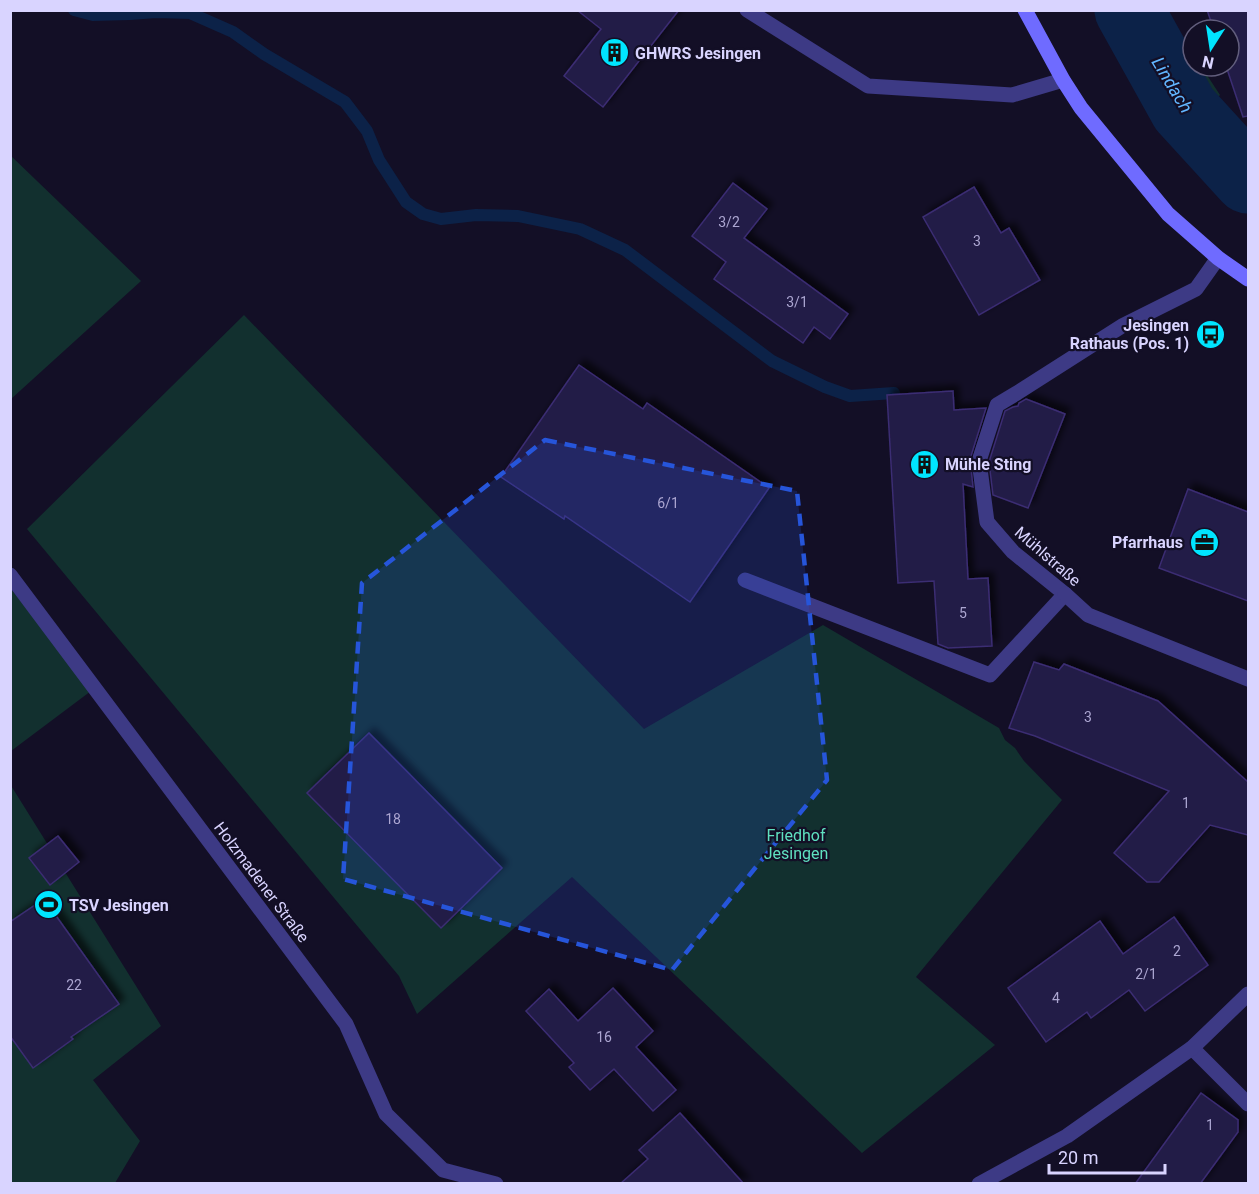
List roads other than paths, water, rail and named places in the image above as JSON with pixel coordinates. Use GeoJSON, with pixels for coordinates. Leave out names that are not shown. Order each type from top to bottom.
{"type":"FeatureCollection","features":[{"type":"Feature","properties":{"kind":"main road"},"geometry":{"type":"LineString","coordinates":[[1025,10],[1063,80],[1082,108],[1168,214],[1218,258],[1248,279]]}},
{"type":"Feature","properties":{"kind":"street"},"geometry":{"type":"LineString","coordinates":[[747,10],[868,86],[1012,95],[1063,80]]}},
{"type":"Feature","properties":{"kind":"street","name":"Mühlstraße"},"geometry":{"type":"LineString","coordinates":[[1218,258],[1197,289],[1122,326],[997,405],[979,461],[987,522],[1013,552],[1088,615],[1248,679]]}},
{"type":"Feature","properties":{"kind":"street","name":"Holzmadener Straße"},"geometry":{"type":"LineString","coordinates":[[10,575],[346,1024],[386,1114],[443,1170],[496,1184]]}},
{"type":"Feature","properties":{"kind":"street"},"geometry":{"type":"LineString","coordinates":[[745,580],[990,675],[1065,594]]}},
{"type":"Feature","properties":{"kind":"street"},"geometry":{"type":"LineString","coordinates":[[979,1184],[1067,1137],[1192,1048],[1248,994]]}},
{"type":"Feature","properties":{"kind":"street"},"geometry":{"type":"LineString","coordinates":[[1192,1048],[1248,1104]]}},
{"type":"Feature","properties":{"kind":"waterway"},"geometry":{"type":"LineString","coordinates":[[74,10],[93,15],[190,13],[233,32],[264,54],[345,102],[367,131],[379,160],[406,202],[423,214],[441,219],[476,215],[518,216],[580,229],[625,250],[772,361],[825,387],[850,396],[894,393]]}},
{"type":"Feature","properties":{"kind":"waterway","name":"Lindach"},"geometry":{"type":"LineString","coordinates":[[1129,10],[1184,109],[1248,179]]}},
{"type":"Feature","properties":{"kind":"place","name":"GHWRS Jesingen"},"geometry":{"type":"Point","coordinates":[614,53]}},
{"type":"Feature","properties":{"kind":"place","name":"Jesingen Rathaus (Pos. 1)"},"geometry":{"type":"Point","coordinates":[1210,334]}},
{"type":"Feature","properties":{"kind":"place","name":"Mühle Sting"},"geometry":{"type":"Point","coordinates":[924,464]}},
{"type":"Feature","properties":{"kind":"place","name":"Pfarrhaus"},"geometry":{"type":"Point","coordinates":[1204,542]}},
{"type":"Feature","properties":{"kind":"place","name":"TSV Jesingen"},"geometry":{"type":"Point","coordinates":[48,905]}},
{"type":"Feature","properties":{"kind":"park label","name":"Friedhof Jesingen"},"geometry":{"type":"Point","coordinates":[796,844]}}]}
